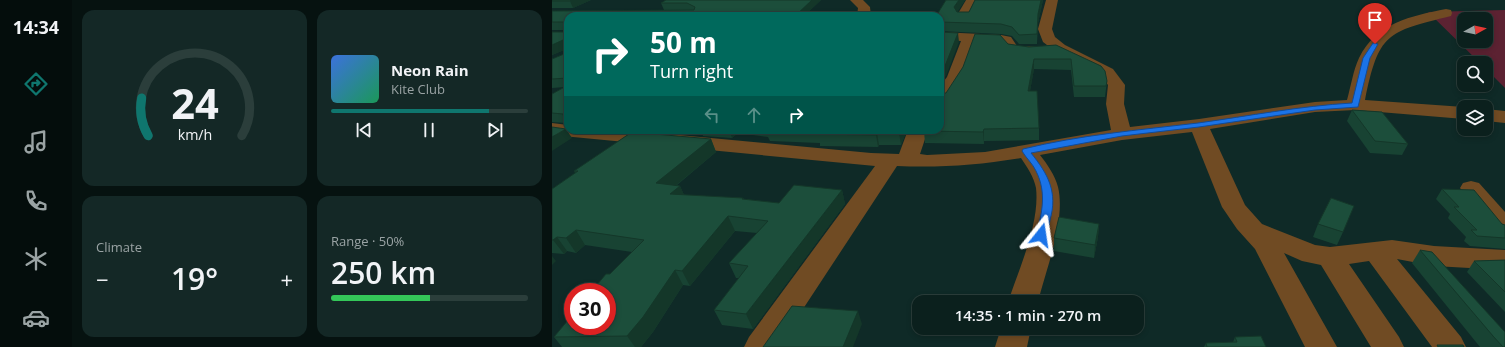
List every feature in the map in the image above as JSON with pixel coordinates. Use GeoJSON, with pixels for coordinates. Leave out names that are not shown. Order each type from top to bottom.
{"type":"FeatureCollection","features":[{"type":"Feature","properties":{"kind":"street"},"geometry":{"type":"LineString","coordinates":[[856,0],[864,7],[864,12]]}},
{"type":"Feature","properties":{"kind":"street"},"geometry":{"type":"LineString","coordinates":[[963,17],[972,0]]}},
{"type":"Feature","properties":{"kind":"street"},"geometry":{"type":"LineString","coordinates":[[1052,0],[1044,30],[1048,39],[1060,48],[1107,72],[1116,85],[1115,104],[1122,134]]}},
{"type":"Feature","properties":{"kind":"street"},"geometry":{"type":"LineString","coordinates":[[1355,105],[1367,58],[1383,34],[1392,28],[1408,22],[1446,13]]}},
{"type":"Feature","properties":{"kind":"street"},"geometry":{"type":"LineString","coordinates":[[944,36],[1006,40],[1013,50],[1021,51],[1060,48]]}},
{"type":"Feature","properties":{"kind":"street"},"geometry":{"type":"LineString","coordinates":[[944,93],[955,76],[970,38]]}},
{"type":"Feature","properties":{"kind":"street"},"geometry":{"type":"LineString","coordinates":[[651,134],[691,136],[899,160],[985,158],[1122,134],[1199,125],[1315,108],[1355,105],[1457,112]]}},
{"type":"Feature","properties":{"kind":"street"},"geometry":{"type":"LineString","coordinates":[[1493,115],[1505,116]]}},
{"type":"Feature","properties":{"kind":"street"},"geometry":{"type":"LineString","coordinates":[[1199,125],[1234,207],[1246,223],[1266,244],[1275,258],[1321,347]]}},
{"type":"Feature","properties":{"kind":"street"},"geometry":{"type":"LineString","coordinates":[[552,129],[564,130]]}},
{"type":"Feature","properties":{"kind":"street"},"geometry":{"type":"LineString","coordinates":[[760,347],[899,160],[915,134]]}},
{"type":"Feature","properties":{"kind":"street"},"geometry":{"type":"LineString","coordinates":[[1025,295],[1048,209],[1047,189],[1040,170],[1026,151]]}},
{"type":"Feature","properties":{"kind":"street"},"geometry":{"type":"LineString","coordinates":[[1472,188],[1505,228]]}},
{"type":"Feature","properties":{"kind":"street"},"geometry":{"type":"LineString","coordinates":[[1255,231],[1311,254],[1330,257],[1375,250],[1410,250],[1434,256],[1505,260]]}},
{"type":"Feature","properties":{"kind":"street"},"geometry":{"type":"LineString","coordinates":[[1375,250],[1450,347]]}},
{"type":"Feature","properties":{"kind":"street"},"geometry":{"type":"LineString","coordinates":[[1434,256],[1459,285]]}},
{"type":"Feature","properties":{"kind":"street"},"geometry":{"type":"LineString","coordinates":[[1330,257],[1388,347]]}},
{"type":"Feature","properties":{"kind":"street"},"geometry":{"type":"LineString","coordinates":[[1010,347],[1014,335]]}},
{"type":"Feature","properties":{"kind":"shaded area"},"geometry":{"type":"Polygon","coordinates":[[[1505,10],[1505,88],[1493,76],[1493,56],[1473,56],[1465,48],[1493,48],[1493,12],[1457,12],[1457,40],[1428,12],[1505,10]]]}},
{"type":"Feature","properties":{"kind":"building"},"geometry":{"type":"Polygon","coordinates":[[[552,0],[571,0],[552,1],[552,0]]]}},
{"type":"Feature","properties":{"kind":"building"},"geometry":{"type":"Polygon","coordinates":[[[666,0],[812,0],[799,12],[564,12],[564,22],[552,22],[552,11],[694,10],[695,7],[687,3],[661,3],[666,0]]]}},
{"type":"Feature","properties":{"kind":"building"},"geometry":{"type":"Polygon","coordinates":[[[946,0],[959,0],[954,7],[957,12],[969,12],[975,0],[1041,0],[1038,14],[1037,34],[1019,35],[1012,27],[1001,24],[944,22],[944,12],[939,12],[946,0]]]}},
{"type":"Feature","properties":{"kind":"building"},"geometry":{"type":"Polygon","coordinates":[[[552,32],[564,32],[564,41],[563,40],[552,45],[552,32]]]}},
{"type":"Feature","properties":{"kind":"building"},"geometry":{"type":"Polygon","coordinates":[[[944,32],[958,33],[944,67],[944,32]]]}},
{"type":"Feature","properties":{"kind":"building"},"geometry":{"type":"Polygon","coordinates":[[[975,34],[1000,35],[1008,44],[1029,47],[1056,45],[1101,66],[1105,71],[1107,81],[1106,86],[1074,86],[1071,59],[1034,59],[1028,91],[1037,91],[1039,128],[984,129],[983,132],[944,131],[944,93],[946,93],[963,67],[975,34]]]}},
{"type":"Feature","properties":{"kind":"building"},"geometry":{"type":"Polygon","coordinates":[[[564,54],[564,78],[552,79],[552,59],[564,54]]]}},
{"type":"Feature","properties":{"kind":"building"},"geometry":{"type":"Polygon","coordinates":[[[564,87],[564,119],[563,114],[552,113],[552,94],[564,87]]]}},
{"type":"Feature","properties":{"kind":"building"},"geometry":{"type":"Polygon","coordinates":[[[1352,110],[1382,112],[1408,144],[1375,141],[1352,110]]]}},
{"type":"Feature","properties":{"kind":"building"},"geometry":{"type":"Polygon","coordinates":[[[552,127],[564,129],[564,130],[552,137],[552,127]]]}},
{"type":"Feature","properties":{"kind":"building"},"geometry":{"type":"Polygon","coordinates":[[[629,134],[655,134],[711,139],[656,183],[680,186],[670,194],[743,198],[742,199],[779,203],[794,185],[842,190],[746,314],[714,310],[748,266],[729,263],[768,221],[728,216],[682,271],[675,270],[643,317],[627,336],[554,337],[564,325],[564,335],[616,335],[616,283],[598,283],[606,274],[610,274],[644,240],[576,230],[566,238],[557,237],[552,240],[552,189],[578,171],[574,171],[629,134]]]}},
{"type":"Feature","properties":{"kind":"building"},"geometry":{"type":"Polygon","coordinates":[[[817,134],[876,134],[876,135],[817,134]]]}},
{"type":"Feature","properties":{"kind":"building"},"geometry":{"type":"Polygon","coordinates":[[[1442,189],[1474,190],[1502,224],[1505,225],[1505,238],[1477,236],[1471,230],[1477,230],[1454,207],[1459,207],[1442,189]]]}},
{"type":"Feature","properties":{"kind":"building"},"geometry":{"type":"Polygon","coordinates":[[[1331,198],[1354,206],[1343,232],[1318,224],[1331,198]]]}},
{"type":"Feature","properties":{"kind":"building"},"geometry":{"type":"Polygon","coordinates":[[[1059,217],[1099,224],[1095,245],[1054,238],[1059,217]]]}},
{"type":"Feature","properties":{"kind":"building"},"geometry":{"type":"Polygon","coordinates":[[[1420,250],[1432,252],[1505,332],[1505,347],[1503,347],[1493,336],[1420,250]]]}},
{"type":"Feature","properties":{"kind":"building"},"geometry":{"type":"Polygon","coordinates":[[[1505,260],[1505,292],[1474,261],[1505,260]]]}},
{"type":"Feature","properties":{"kind":"building"},"geometry":{"type":"Polygon","coordinates":[[[792,306],[858,311],[843,347],[763,347],[792,306]]]}},
{"type":"Feature","properties":{"kind":"building"},"geometry":{"type":"Polygon","coordinates":[[[1261,336],[1266,347],[1207,347],[1206,343],[1237,342],[1235,337],[1261,336]]]}},
{"type":"Feature","properties":{"kind":"building"},"geometry":{"type":"Polygon","coordinates":[[[1437,345],[1463,345],[1464,347],[1438,347],[1437,345]]]}},
{"type":"Feature","properties":{"kind":"route"},"geometry":{"type":"LineString","coordinates":[[1041,235],[1048,209],[1047,189],[1040,170],[1026,151],[1122,134],[1199,125],[1315,108],[1355,105],[1367,58],[1375,44]]}}]}
